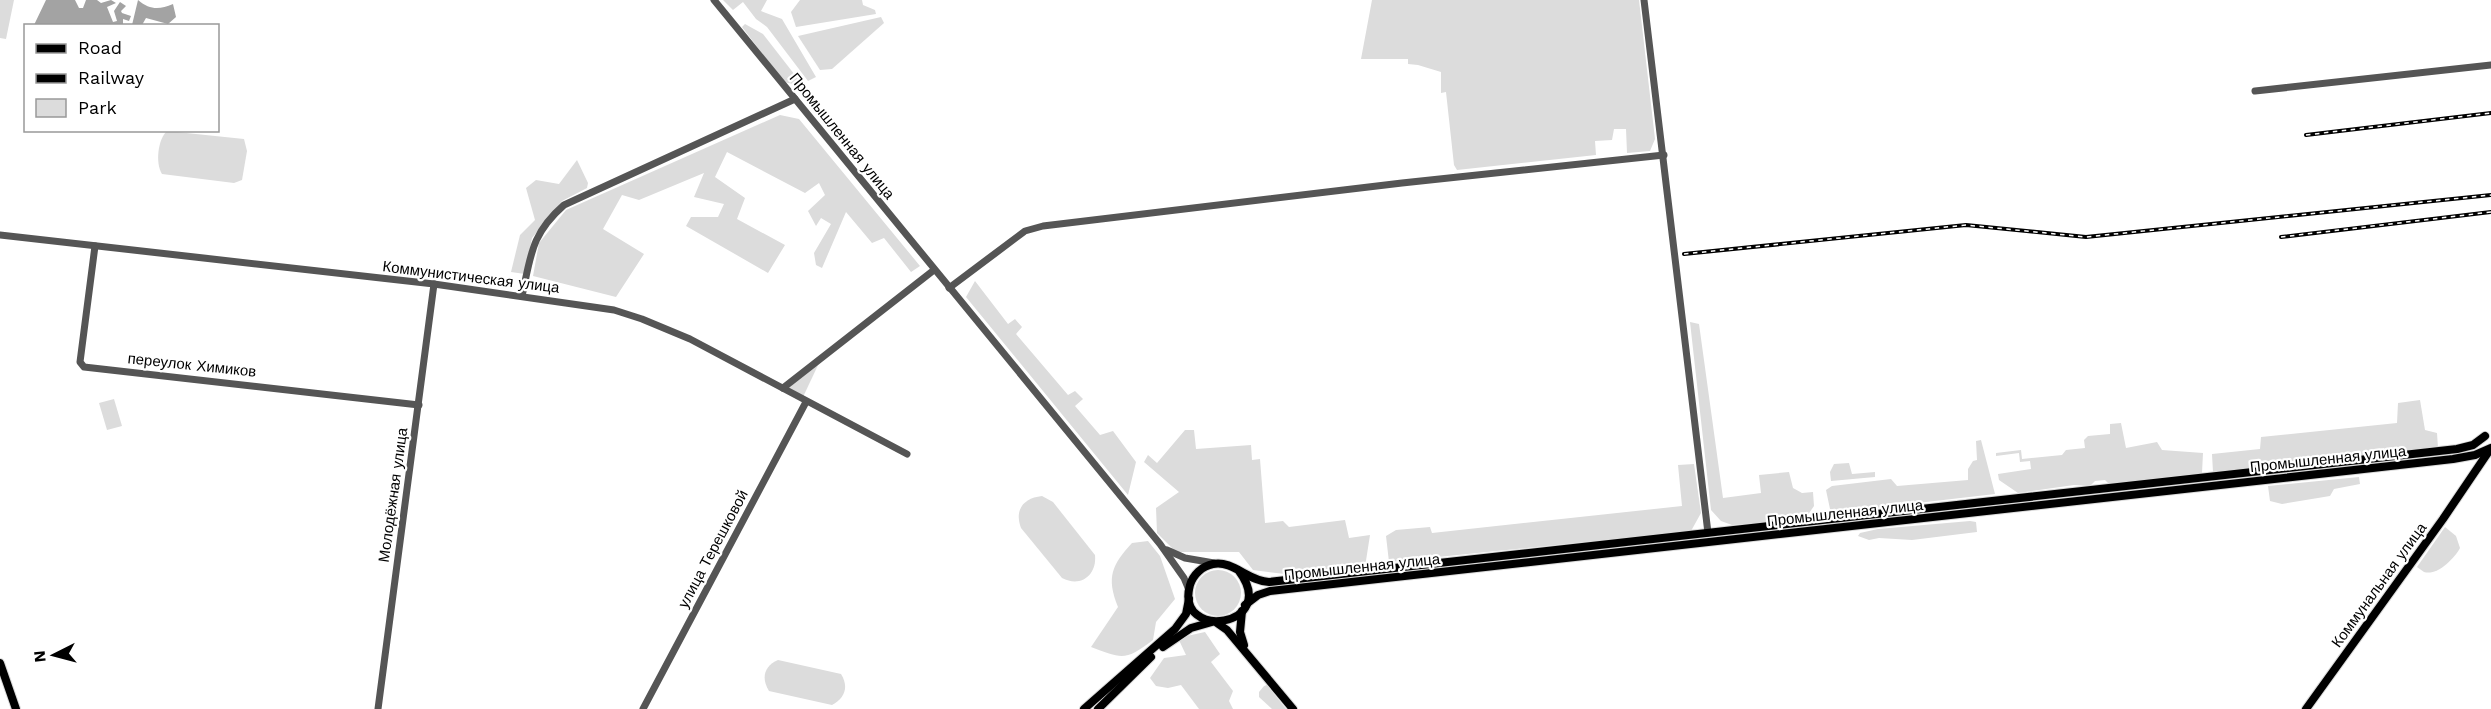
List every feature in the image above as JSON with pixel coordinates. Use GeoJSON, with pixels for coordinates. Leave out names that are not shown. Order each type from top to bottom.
{"type":"FeatureCollection","features":[{"type":"Feature","properties":{"kind":"main road","name":"Промышленная улица"},"geometry":{"type":"LineString","coordinates":[[2472,477],[2475,456],[2491,428]]}},
{"type":"Feature","properties":{"kind":"main road","name":"Промышленная улица"},"geometry":{"type":"LineString","coordinates":[[1239,571],[1257,581],[1269,582],[1387,573],[2261,476],[2468,447],[2485,436]]}},
{"type":"Feature","properties":{"kind":"main road"},"geometry":{"type":"LineString","coordinates":[[2468,447],[2474,450],[2475,456]]}},
{"type":"Feature","properties":{"kind":"main road","name":"Промышленная улица"},"geometry":{"type":"LineString","coordinates":[[2261,476],[2453,459],[2475,456],[2491,448]]}},
{"type":"Feature","properties":{"kind":"main road","name":"Промышленная улица"},"geometry":{"type":"LineString","coordinates":[[2472,477],[2491,448]]}},
{"type":"Feature","properties":{"kind":"main road"},"geometry":{"type":"LineString","coordinates":[[2453,459],[2468,464],[2472,477]]}},
{"type":"Feature","properties":{"kind":"main road","name":"Коммунальная улица"},"geometry":{"type":"LineString","coordinates":[[2306,709],[2472,477]]}},
{"type":"Feature","properties":{"kind":"main road","name":"Промышленная улица"},"geometry":{"type":"LineString","coordinates":[[1708,538],[1725,531],[1825,524]]}},
{"type":"Feature","properties":{"kind":"main road"},"geometry":{"type":"LineString","coordinates":[[1084,709],[1158,647],[1181,621],[1188,608],[1191,582],[1198,572],[1208,566],[1219,564],[1230,566],[1239,571],[1248,588],[1240,632],[1243,644],[1252,658]]}},
{"type":"Feature","properties":{"kind":"main road","name":"Промышленная улица"},"geometry":{"type":"LineString","coordinates":[[1244,608],[1258,595],[1270,591],[1387,573]]}},
{"type":"Feature","properties":{"kind":"main road"},"geometry":{"type":"LineString","coordinates":[[1189,595],[1197,614],[1227,630],[1293,709]]}},
{"type":"Feature","properties":{"kind":"main road"},"geometry":{"type":"LineString","coordinates":[[1158,647],[1185,631],[1214,622],[1230,621],[1244,608]]}},
{"type":"Feature","properties":{"kind":"main road"},"geometry":{"type":"LineString","coordinates":[[1098,709],[1141,662]]}},
{"type":"Feature","properties":{"kind":"main road"},"geometry":{"type":"LineString","coordinates":[[0,663],[16,709]]}},
{"type":"Feature","properties":{"kind":"street","name":"Промышленная улица"},"geometry":{"type":"LineString","coordinates":[[714,0],[1160,544],[1184,578],[1189,595]]}},
{"type":"Feature","properties":{"kind":"street"},"geometry":{"type":"LineString","coordinates":[[1644,0],[1708,538]]}},
{"type":"Feature","properties":{"kind":"street"},"geometry":{"type":"LineString","coordinates":[[2255,91],[2491,65]]}},
{"type":"Feature","properties":{"kind":"street"},"geometry":{"type":"LineString","coordinates":[[522,296],[536,237],[553,214],[564,205],[795,99]]}},
{"type":"Feature","properties":{"kind":"street"},"geometry":{"type":"LineString","coordinates":[[949,288],[1025,231],[1043,225],[1664,155]]}},
{"type":"Feature","properties":{"kind":"street","name":"Коммунистическая улица"},"geometry":{"type":"LineString","coordinates":[[0,235],[434,284],[628,314],[690,339],[907,454]]}},
{"type":"Feature","properties":{"kind":"street","name":"переулок Химиков"},"geometry":{"type":"LineString","coordinates":[[95,246],[80,362],[84,367],[419,405]]}},
{"type":"Feature","properties":{"kind":"street"},"geometry":{"type":"LineString","coordinates":[[783,388],[934,270]]}},
{"type":"Feature","properties":{"kind":"street","name":"Молодёжная улица"},"geometry":{"type":"LineString","coordinates":[[378,709],[434,284]]}},
{"type":"Feature","properties":{"kind":"street","name":"улица Терешковой"},"geometry":{"type":"LineString","coordinates":[[643,709],[806,402]]}},
{"type":"Feature","properties":{"kind":"street"},"geometry":{"type":"LineString","coordinates":[[1706,519],[1713,527],[1725,531]]}},
{"type":"Feature","properties":{"kind":"street","name":"Промышленная улица"},"geometry":{"type":"LineString","coordinates":[[1160,544],[1175,555],[1219,564]]}},
{"type":"Feature","properties":{"kind":"green space"},"geometry":{"type":"Polygon","coordinates":[[[0,0],[14,0],[6,39],[0,38],[0,0]]]}},
{"type":"Feature","properties":{"kind":"green space"},"geometry":{"type":"Polygon","coordinates":[[[723,0],[767,0],[761,11],[782,19],[816,77],[808,81],[767,27],[756,19],[743,2],[733,10],[723,0]]]}},
{"type":"Feature","properties":{"kind":"green space"},"geometry":{"type":"Polygon","coordinates":[[[800,0],[862,0],[863,5],[875,10],[876,14],[796,27],[791,12],[800,0]]]}},
{"type":"Feature","properties":{"kind":"green space"},"geometry":{"type":"Polygon","coordinates":[[[1372,0],[1639,0],[1655,139],[1650,151],[1627,153],[1626,129],[1614,129],[1612,140],[1595,141],[1596,155],[1457,170],[1454,165],[1446,92],[1441,93],[1441,72],[1408,64],[1408,59],[1361,59],[1372,0]]]}},
{"type":"Feature","properties":{"kind":"green space"},"geometry":{"type":"Polygon","coordinates":[[[881,17],[884,23],[832,69],[820,70],[798,36],[881,17]]]}},
{"type":"Feature","properties":{"kind":"green space"},"geometry":{"type":"Polygon","coordinates":[[[745,24],[763,34],[798,79],[793,84],[784,82],[742,27],[745,24]]]}},
{"type":"Feature","properties":{"kind":"green space"},"geometry":{"type":"Polygon","coordinates":[[[780,115],[799,119],[920,266],[911,272],[884,238],[872,243],[846,212],[822,268],[816,265],[814,253],[831,224],[821,218],[816,226],[808,211],[825,195],[819,183],[805,193],[727,152],[715,177],[745,198],[737,219],[785,245],[768,273],[686,226],[691,217],[718,217],[724,204],[694,197],[704,173],[639,200],[622,195],[603,229],[644,254],[616,297],[533,276],[539,243],[566,210],[780,115]]]}},
{"type":"Feature","properties":{"kind":"green space"},"geometry":{"type":"Polygon","coordinates":[[[166,132],[177,132],[244,139],[247,151],[242,180],[234,183],[162,174],[158,151],[166,132]]]}},
{"type":"Feature","properties":{"kind":"green space"},"geometry":{"type":"Polygon","coordinates":[[[577,160],[588,183],[587,188],[562,201],[532,238],[525,274],[511,272],[520,235],[535,220],[526,188],[536,180],[559,184],[577,160]]]}},
{"type":"Feature","properties":{"kind":"green space"},"geometry":{"type":"Polygon","coordinates":[[[975,281],[1008,324],[1015,319],[1022,327],[1016,334],[1068,395],[1075,391],[1083,399],[1075,406],[1100,435],[1113,431],[1136,462],[1128,495],[966,297],[975,281]]]}},
{"type":"Feature","properties":{"kind":"green space"},"geometry":{"type":"Polygon","coordinates":[[[1690,322],[1699,324],[1723,498],[1761,493],[1759,475],[1789,472],[1793,488],[1802,493],[1813,492],[1814,506],[1805,519],[1732,525],[1721,521],[1711,510],[1690,322]]]}},
{"type":"Feature","properties":{"kind":"green space"},"geometry":{"type":"Polygon","coordinates":[[[819,363],[803,397],[788,388],[819,363]]]}},
{"type":"Feature","properties":{"kind":"green space"},"geometry":{"type":"Polygon","coordinates":[[[114,399],[122,426],[107,430],[99,403],[114,399]]]}},
{"type":"Feature","properties":{"kind":"green space"},"geometry":{"type":"Polygon","coordinates":[[[2420,400],[2425,430],[2437,433],[2438,448],[2213,472],[2212,454],[2260,449],[2261,437],[2397,423],[2398,403],[2420,400]]]}},
{"type":"Feature","properties":{"kind":"green space"},"geometry":{"type":"Polygon","coordinates":[[[2121,423],[2126,448],[2157,442],[2162,450],[2203,453],[2202,473],[2109,484],[2105,480],[2095,481],[2090,486],[2074,485],[2018,493],[1999,480],[1998,474],[2031,469],[2030,461],[2020,462],[2019,453],[1996,456],[1996,453],[2021,450],[2022,459],[2062,455],[2066,450],[2085,448],[2084,440],[2088,436],[2110,434],[2110,424],[2121,423]]]}},
{"type":"Feature","properties":{"kind":"green space"},"geometry":{"type":"Polygon","coordinates":[[[1185,430],[1194,430],[1196,449],[1251,445],[1252,460],[1260,459],[1265,523],[1283,521],[1289,527],[1345,520],[1349,538],[1370,535],[1365,567],[1285,574],[1253,570],[1239,552],[1176,552],[1157,533],[1156,508],[1179,492],[1144,462],[1148,455],[1157,463],[1185,430]]]}},
{"type":"Feature","properties":{"kind":"green space"},"geometry":{"type":"Polygon","coordinates":[[[1981,440],[1995,494],[1840,512],[1830,509],[1826,490],[1832,486],[1891,479],[1897,486],[1968,480],[1968,469],[1973,461],[1977,460],[1976,441],[1981,440]]]}},
{"type":"Feature","properties":{"kind":"green space"},"geometry":{"type":"Polygon","coordinates":[[[1849,463],[1852,474],[1875,472],[1875,477],[1831,481],[1830,472],[1834,464],[1849,463]]]}},
{"type":"Feature","properties":{"kind":"green space"},"geometry":{"type":"Polygon","coordinates":[[[1694,464],[1701,513],[1691,531],[1389,562],[1386,536],[1396,530],[1430,527],[1432,533],[1682,506],[1678,465],[1694,464]]]}},
{"type":"Feature","properties":{"kind":"green space"},"geometry":{"type":"Polygon","coordinates":[[[2359,477],[2360,484],[2334,489],[2330,496],[2282,504],[2270,501],[2268,486],[2359,477]]]}},
{"type":"Feature","properties":{"kind":"green space"},"geometry":{"type":"Polygon","coordinates":[[[1042,496],[1053,502],[1095,555],[1093,568],[1086,578],[1069,581],[1062,578],[1021,528],[1019,515],[1022,506],[1030,499],[1042,496]]]}},
{"type":"Feature","properties":{"kind":"green space"},"geometry":{"type":"Polygon","coordinates":[[[1976,522],[1977,532],[1912,540],[1879,538],[1869,540],[1858,536],[1860,533],[1878,529],[1976,522]]]}},
{"type":"Feature","properties":{"kind":"green space"},"geometry":{"type":"Polygon","coordinates":[[[2445,527],[2456,536],[2460,548],[2454,557],[2440,569],[2429,573],[2424,572],[2417,567],[2445,527]]]}},
{"type":"Feature","properties":{"kind":"green space"},"geometry":{"type":"Polygon","coordinates":[[[1148,541],[1160,556],[1175,599],[1156,622],[1153,640],[1136,652],[1123,656],[1091,647],[1118,607],[1112,587],[1116,565],[1132,543],[1148,541]]]}},
{"type":"Feature","properties":{"kind":"green space"},"geometry":{"type":"Polygon","coordinates":[[[1218,570],[1234,577],[1241,593],[1234,609],[1218,616],[1202,609],[1195,593],[1202,577],[1218,570]]]}},
{"type":"Feature","properties":{"kind":"green space"},"geometry":{"type":"Polygon","coordinates":[[[1205,632],[1220,654],[1211,662],[1233,691],[1229,701],[1233,709],[1199,709],[1181,685],[1168,688],[1156,686],[1150,678],[1164,658],[1186,655],[1178,638],[1205,632]]]}},
{"type":"Feature","properties":{"kind":"green space"},"geometry":{"type":"Polygon","coordinates":[[[778,660],[841,674],[845,683],[843,696],[832,705],[769,691],[765,682],[765,673],[778,660]]]}},
{"type":"Feature","properties":{"kind":"green space"},"geometry":{"type":"Polygon","coordinates":[[[1267,685],[1286,709],[1272,709],[1259,697],[1259,692],[1267,685]]]}},
{"type":"Feature","properties":{"kind":"shaded area"},"geometry":{"type":"Polygon","coordinates":[[[46,0],[75,0],[79,8],[83,8],[86,0],[97,0],[101,3],[111,0],[116,3],[107,7],[113,22],[117,21],[114,11],[120,2],[126,6],[121,11],[122,13],[131,16],[129,21],[123,19],[123,24],[34,24],[46,0]]]}},
{"type":"Feature","properties":{"kind":"shaded area"},"geometry":{"type":"Polygon","coordinates":[[[138,0],[155,8],[173,4],[176,17],[168,24],[146,18],[143,24],[132,24],[138,0]]]}},
{"type":"Feature","properties":{"kind":"railway"},"geometry":{"type":"LineString","coordinates":[[2306,135],[2491,113]]}},
{"type":"Feature","properties":{"kind":"railway"},"geometry":{"type":"LineString","coordinates":[[1684,254],[1966,225],[2086,237],[2491,195]]}},
{"type":"Feature","properties":{"kind":"railway"},"geometry":{"type":"LineString","coordinates":[[2281,237],[2491,212]]}}]}
